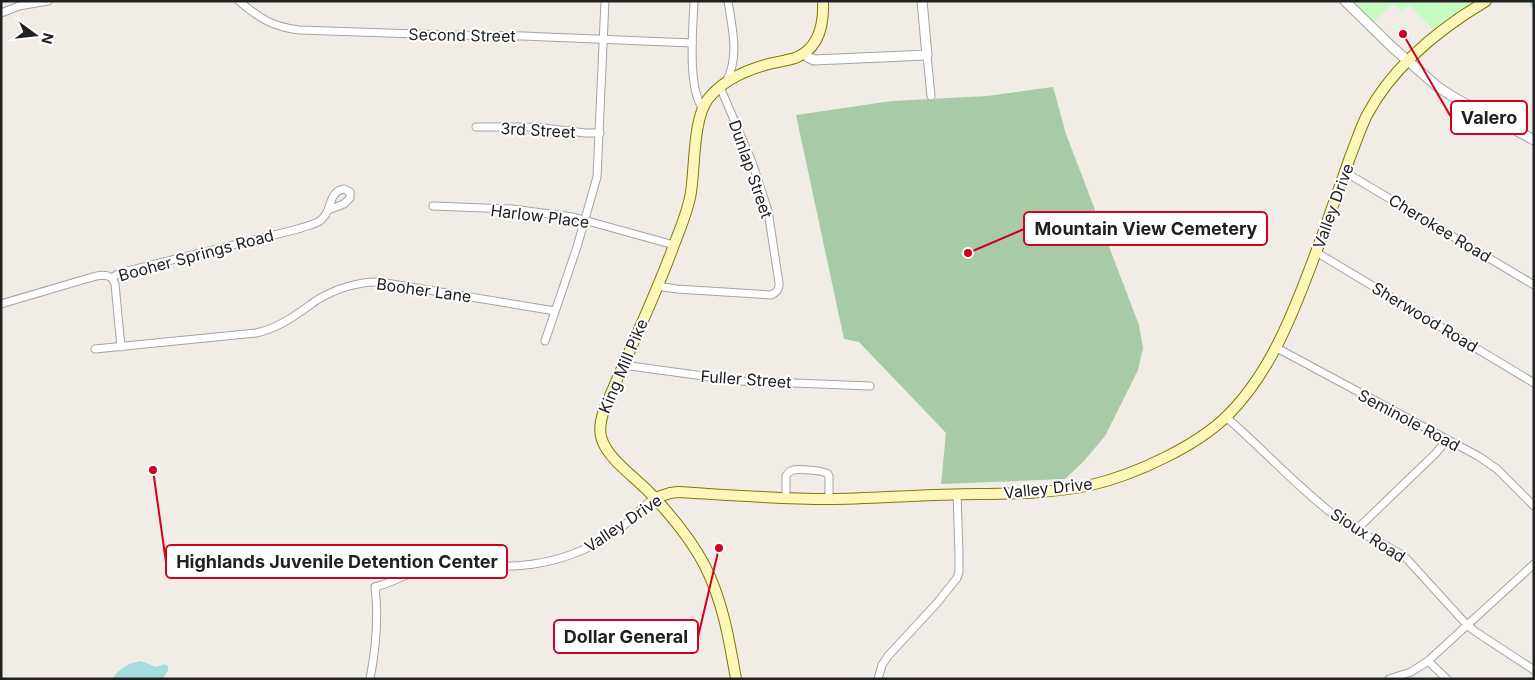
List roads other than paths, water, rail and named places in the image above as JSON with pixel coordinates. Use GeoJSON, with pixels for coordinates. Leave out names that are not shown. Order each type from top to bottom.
{"type":"FeatureCollection","features":[{"type":"Feature","properties":{"kind":"main road"},"geometry":{"type":"LineString","coordinates":[[723,84],[752,69],[795,58],[805,53],[814,44],[820,31],[823,1]]}},
{"type":"Feature","properties":{"kind":"main road","name":"Valley Drive"},"geometry":{"type":"LineString","coordinates":[[655,498],[678,492],[829,499],[1053,490],[1107,481],[1136,471],[1169,456],[1203,436],[1226,417],[1252,386],[1275,347],[1294,308],[1316,252],[1360,129],[1374,103],[1407,61],[1429,41],[1486,1]]}},
{"type":"Feature","properties":{"kind":"main road","name":"King Mill Pike"},"geometry":{"type":"LineString","coordinates":[[723,84],[707,100],[702,109],[691,193],[686,212],[658,286],[604,410],[600,433],[612,456],[655,498],[697,552],[712,582],[724,615],[736,679]]}},
{"type":"Feature","properties":{"kind":"street"},"geometry":{"type":"LineString","coordinates":[[1,13],[19,6],[48,1]]}},
{"type":"Feature","properties":{"kind":"street","name":"Second Street"},"geometry":{"type":"LineString","coordinates":[[239,1],[269,23],[299,30],[692,43]]}},
{"type":"Feature","properties":{"kind":"street"},"geometry":{"type":"LineString","coordinates":[[545,341],[597,177],[605,1]]}},
{"type":"Feature","properties":{"kind":"street"},"geometry":{"type":"LineString","coordinates":[[694,1],[692,43],[694,88],[702,109]]}},
{"type":"Feature","properties":{"kind":"street"},"geometry":{"type":"LineString","coordinates":[[723,84],[732,70],[734,54],[728,1]]}},
{"type":"Feature","properties":{"kind":"street"},"geometry":{"type":"LineString","coordinates":[[922,1],[931,96]]}},
{"type":"Feature","properties":{"kind":"street"},"geometry":{"type":"LineString","coordinates":[[1345,1],[1407,61],[1448,94],[1534,140]]}},
{"type":"Feature","properties":{"kind":"street"},"geometry":{"type":"LineString","coordinates":[[805,53],[814,60],[926,55]]}},
{"type":"Feature","properties":{"kind":"street","name":"Dunlap Street"},"geometry":{"type":"LineString","coordinates":[[658,286],[703,291],[771,294],[778,289],[779,283],[772,231],[762,192],[723,84]]}},
{"type":"Feature","properties":{"kind":"street","name":"3rd Street"},"geometry":{"type":"LineString","coordinates":[[476,127],[542,127],[600,133]]}},
{"type":"Feature","properties":{"kind":"street","name":"Cherokee Road"},"geometry":{"type":"LineString","coordinates":[[1345,172],[1534,284]]}},
{"type":"Feature","properties":{"kind":"street","name":"Harlow Place"},"geometry":{"type":"LineString","coordinates":[[433,206],[512,209],[585,219],[674,245]]}},
{"type":"Feature","properties":{"kind":"street","name":"Booher Springs Road"},"geometry":{"type":"LineString","coordinates":[[1,304],[89,278],[107,275],[112,278],[119,273],[311,224],[321,220],[328,210]]}},
{"type":"Feature","properties":{"kind":"street","name":"Sherwood Road"},"geometry":{"type":"LineString","coordinates":[[1316,252],[1534,383]]}},
{"type":"Feature","properties":{"kind":"street"},"geometry":{"type":"LineString","coordinates":[[112,278],[115,284],[121,347]]}},
{"type":"Feature","properties":{"kind":"street","name":"Booher Lane"},"geometry":{"type":"LineString","coordinates":[[95,349],[266,331],[283,324],[328,294],[343,288],[369,282],[380,282],[555,311]]}},
{"type":"Feature","properties":{"kind":"street","name":"Seminole Road"},"geometry":{"type":"LineString","coordinates":[[1275,347],[1478,456],[1497,469],[1534,506]]}},
{"type":"Feature","properties":{"kind":"street","name":"Fuller Street"},"geometry":{"type":"LineString","coordinates":[[623,365],[740,381],[870,386]]}},
{"type":"Feature","properties":{"kind":"street","name":"Sioux Road"},"geometry":{"type":"LineString","coordinates":[[1226,417],[1334,515],[1356,530],[1399,552],[1406,558],[1467,625],[1534,670]]}},
{"type":"Feature","properties":{"kind":"street"},"geometry":{"type":"LineString","coordinates":[[1356,530],[1435,454],[1447,440]]}},
{"type":"Feature","properties":{"kind":"street"},"geometry":{"type":"LineString","coordinates":[[786,498],[786,476],[793,470],[822,471],[828,474],[829,499]]}},
{"type":"Feature","properties":{"kind":"street"},"geometry":{"type":"LineString","coordinates":[[878,679],[882,665],[888,656],[954,584],[957,578],[959,572],[959,553],[957,494]]}},
{"type":"Feature","properties":{"kind":"street","name":"Valley Drive"},"geometry":{"type":"LineString","coordinates":[[370,679],[376,642],[375,587],[418,570],[439,565],[523,566],[554,561],[586,549],[610,535],[655,498]]}},
{"type":"Feature","properties":{"kind":"street"},"geometry":{"type":"LineString","coordinates":[[1390,679],[1411,672],[1428,661],[1534,564]]}},
{"type":"Feature","properties":{"kind":"street"},"geometry":{"type":"LineString","coordinates":[[1428,661],[1446,679]]}},
{"type":"Feature","properties":{"kind":"water"},"geometry":{"type":"Polygon","coordinates":[[[141,661],[156,667],[165,664],[168,666],[168,671],[162,679],[112,679],[125,667],[141,661]]]}},
{"type":"Feature","properties":{"kind":"waterway"},"geometry":{"type":"LineString","coordinates":[[1530,1],[1534,10]]}},
{"type":"Feature","properties":{"kind":"place","name":"Valero"},"geometry":{"type":"Point","coordinates":[1403,34]}},
{"type":"Feature","properties":{"kind":"place","name":"Mountain View Cemetery"},"geometry":{"type":"Point","coordinates":[968,253]}},
{"type":"Feature","properties":{"kind":"place","name":"Highlands Juvenile Detention Center"},"geometry":{"type":"Point","coordinates":[153,470]}},
{"type":"Feature","properties":{"kind":"place","name":"Dollar General"},"geometry":{"type":"Point","coordinates":[719,548]}}]}
